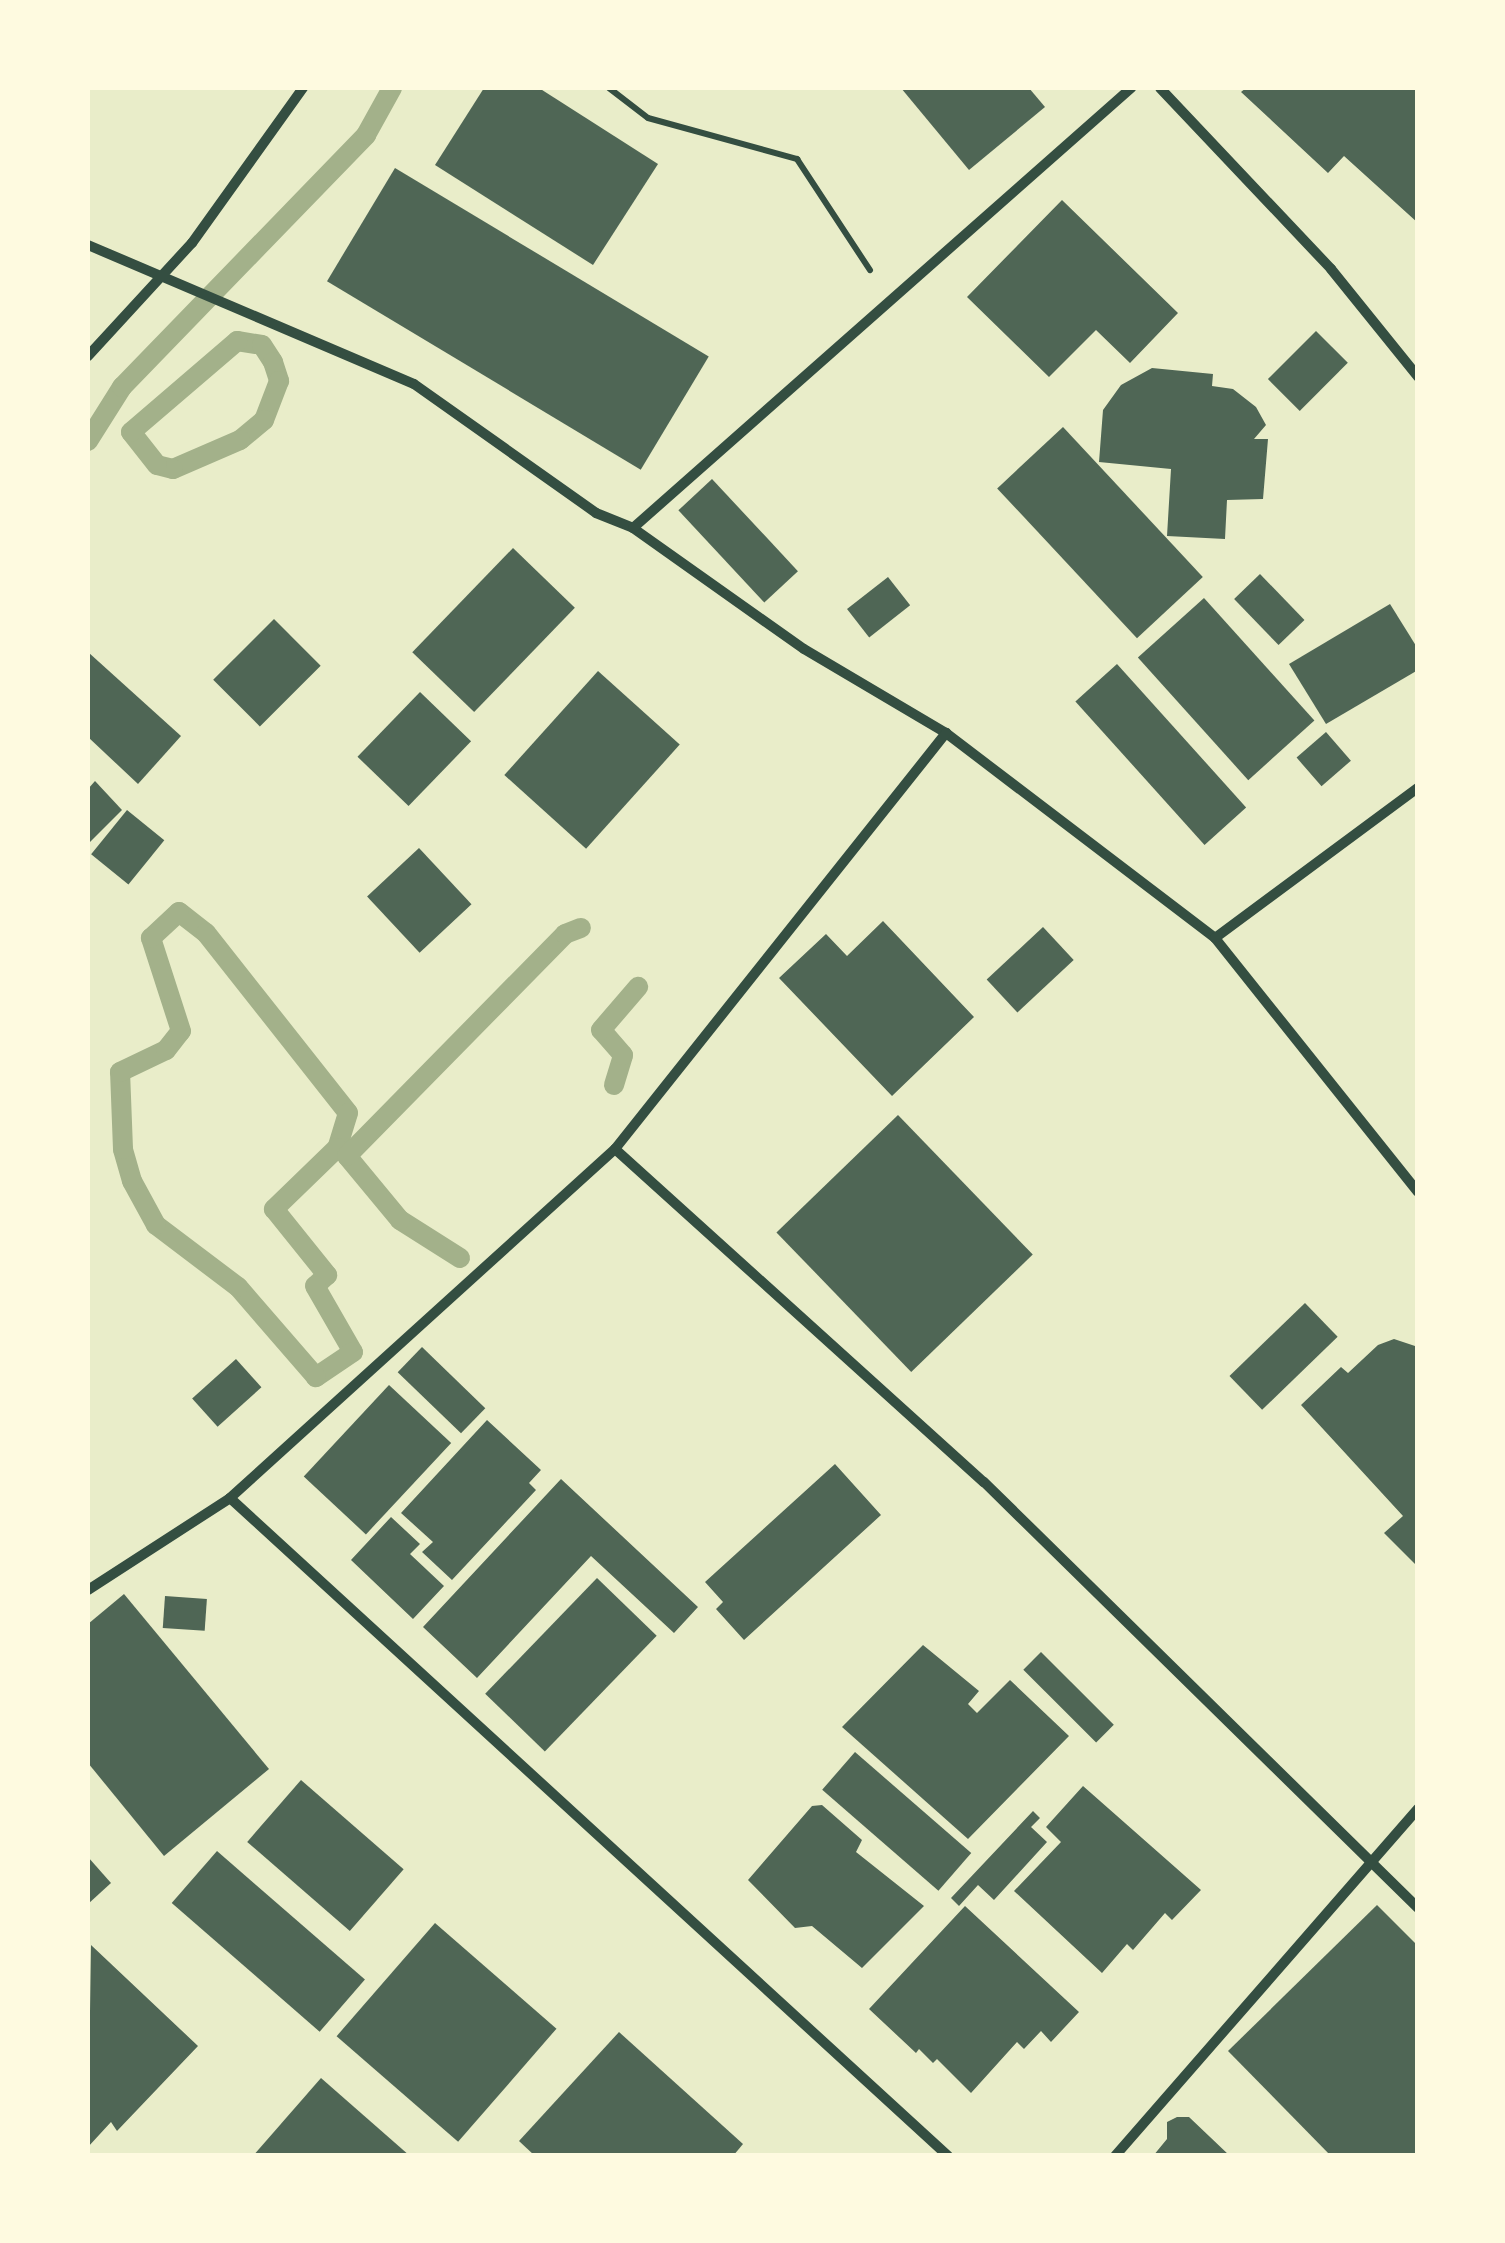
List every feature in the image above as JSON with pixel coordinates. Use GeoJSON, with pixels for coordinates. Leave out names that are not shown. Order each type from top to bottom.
{"type":"FeatureCollection","features":[{"type":"Feature","properties":{"kind":"street"},"geometry":{"type":"LineString","coordinates":[[88,356],[192,243],[303,88]]}},
{"type":"Feature","properties":{"kind":"street"},"geometry":{"type":"LineString","coordinates":[[632,528],[1131,88]]}},
{"type":"Feature","properties":{"kind":"street"},"geometry":{"type":"LineString","coordinates":[[1160,88],[1331,269],[1418,378]]}},
{"type":"Feature","properties":{"kind":"street"},"geometry":{"type":"LineString","coordinates":[[88,246],[414,384],[596,513],[632,528],[804,649],[946,732],[1215,938],[1418,1192]]}},
{"type":"Feature","properties":{"kind":"street"},"geometry":{"type":"LineString","coordinates":[[88,1590],[230,1498],[615,1150],[946,732]]}},
{"type":"Feature","properties":{"kind":"street"},"geometry":{"type":"LineString","coordinates":[[1215,938],[1418,788]]}},
{"type":"Feature","properties":{"kind":"street"},"geometry":{"type":"LineString","coordinates":[[615,1150],[984,1482],[1418,1908]]}},
{"type":"Feature","properties":{"kind":"street"},"geometry":{"type":"LineString","coordinates":[[230,1498],[948,2156]]}},
{"type":"Feature","properties":{"kind":"street"},"geometry":{"type":"LineString","coordinates":[[1115,2156],[1418,1808]]}},
{"type":"Feature","properties":{"kind":"path"},"geometry":{"type":"LineString","coordinates":[[608,88],[648,118],[797,159],[890,300]]}},
{"type":"Feature","properties":{"kind":"building"},"geometry":{"type":"Polygon","coordinates":[[[484,88],[539,88],[658,164],[593,265],[435,165],[484,88]]]}},
{"type":"Feature","properties":{"kind":"building"},"geometry":{"type":"Polygon","coordinates":[[[901,88],[1029,88],[1045,107],[969,170],[901,88]]]}},
{"type":"Feature","properties":{"kind":"building"},"geometry":{"type":"Polygon","coordinates":[[[1246,88],[1418,88],[1418,223],[1344,156],[1328,173],[1241,92],[1246,88]]]}},
{"type":"Feature","properties":{"kind":"building"},"geometry":{"type":"Polygon","coordinates":[[[395,168],[709,357],[641,470],[327,281],[395,168]]]}},
{"type":"Feature","properties":{"kind":"building"},"geometry":{"type":"Polygon","coordinates":[[[1062,200],[1178,313],[1130,363],[1096,330],[1049,377],[967,297],[1062,200]]]}},
{"type":"Feature","properties":{"kind":"building"},"geometry":{"type":"Polygon","coordinates":[[[1316,331],[1348,363],[1300,411],[1268,379],[1316,331]]]}},
{"type":"Feature","properties":{"kind":"building"},"geometry":{"type":"Polygon","coordinates":[[[1152,368],[1213,374],[1212,386],[1233,389],[1256,407],[1266,425],[1254,439],[1268,439],[1263,499],[1227,500],[1225,539],[1167,536],[1171,469],[1099,462],[1103,410],[1121,385],[1152,368]]]}},
{"type":"Feature","properties":{"kind":"building"},"geometry":{"type":"Polygon","coordinates":[[[1063,427],[1203,577],[1137,638],[997,488],[1063,427]]]}},
{"type":"Feature","properties":{"kind":"building"},"geometry":{"type":"Polygon","coordinates":[[[712,479],[798,571],[764,603],[678,510],[712,479]]]}},
{"type":"Feature","properties":{"kind":"building"},"geometry":{"type":"Polygon","coordinates":[[[513,548],[575,608],[474,712],[412,652],[513,548]]]}},
{"type":"Feature","properties":{"kind":"building"},"geometry":{"type":"Polygon","coordinates":[[[1260,574],[1304,620],[1279,645],[1234,599],[1260,574]]]}},
{"type":"Feature","properties":{"kind":"building"},"geometry":{"type":"Polygon","coordinates":[[[888,577],[910,605],[869,637],[847,609],[888,577]]]}},
{"type":"Feature","properties":{"kind":"building"},"geometry":{"type":"Polygon","coordinates":[[[1204,598],[1314,721],[1248,780],[1138,658],[1204,598]]]}},
{"type":"Feature","properties":{"kind":"building"},"geometry":{"type":"Polygon","coordinates":[[[1390,604],[1418,649],[1418,670],[1326,724],[1289,664],[1390,604]]]}},
{"type":"Feature","properties":{"kind":"building"},"geometry":{"type":"Polygon","coordinates":[[[274,619],[321,666],[260,726],[213,680],[274,619]]]}},
{"type":"Feature","properties":{"kind":"building"},"geometry":{"type":"Polygon","coordinates":[[[88,652],[181,736],[138,784],[88,737],[88,652]]]}},
{"type":"Feature","properties":{"kind":"building"},"geometry":{"type":"Polygon","coordinates":[[[1117,664],[1246,807],[1205,845],[1075,701],[1117,664]]]}},
{"type":"Feature","properties":{"kind":"building"},"geometry":{"type":"Polygon","coordinates":[[[598,671],[680,745],[586,849],[504,775],[598,671]]]}},
{"type":"Feature","properties":{"kind":"building"},"geometry":{"type":"Polygon","coordinates":[[[420,692],[471,741],[409,806],[357,757],[420,692]]]}},
{"type":"Feature","properties":{"kind":"building"},"geometry":{"type":"Polygon","coordinates":[[[1326,732],[1351,761],[1321,786],[1297,758],[1326,732]]]}},
{"type":"Feature","properties":{"kind":"building"},"geometry":{"type":"Polygon","coordinates":[[[95,781],[122,810],[88,844],[88,789],[95,781]]]}},
{"type":"Feature","properties":{"kind":"building"},"geometry":{"type":"Polygon","coordinates":[[[127,810],[164,840],[128,885],[91,854],[127,810]]]}},
{"type":"Feature","properties":{"kind":"building"},"geometry":{"type":"Polygon","coordinates":[[[419,848],[472,904],[420,953],[367,896],[419,848]]]}},
{"type":"Feature","properties":{"kind":"building"},"geometry":{"type":"Polygon","coordinates":[[[883,921],[974,1017],[892,1096],[779,978],[826,934],[847,956],[883,921]]]}},
{"type":"Feature","properties":{"kind":"building"},"geometry":{"type":"Polygon","coordinates":[[[1043,927],[1074,960],[1017,1012],[987,980],[1043,927]]]}},
{"type":"Feature","properties":{"kind":"building"},"geometry":{"type":"Polygon","coordinates":[[[898,1115],[1033,1255],[911,1372],[776,1232],[898,1115]]]}},
{"type":"Feature","properties":{"kind":"building"},"geometry":{"type":"Polygon","coordinates":[[[1305,1303],[1338,1337],[1262,1410],[1229,1376],[1305,1303]]]}},
{"type":"Feature","properties":{"kind":"building"},"geometry":{"type":"Polygon","coordinates":[[[1394,1339],[1418,1347],[1418,1567],[1384,1533],[1403,1516],[1301,1405],[1341,1367],[1348,1373],[1378,1345],[1394,1339]]]}},
{"type":"Feature","properties":{"kind":"building"},"geometry":{"type":"Polygon","coordinates":[[[422,1347],[485,1408],[461,1433],[398,1372],[422,1347]]]}},
{"type":"Feature","properties":{"kind":"building"},"geometry":{"type":"Polygon","coordinates":[[[236,1359],[261,1387],[218,1427],[192,1398],[236,1359]]]}},
{"type":"Feature","properties":{"kind":"building"},"geometry":{"type":"Polygon","coordinates":[[[389,1385],[451,1443],[366,1534],[304,1476],[389,1385]]]}},
{"type":"Feature","properties":{"kind":"building"},"geometry":{"type":"Polygon","coordinates":[[[487,1420],[541,1470],[529,1483],[536,1490],[452,1580],[422,1552],[433,1542],[401,1513],[487,1420]]]}},
{"type":"Feature","properties":{"kind":"building"},"geometry":{"type":"Polygon","coordinates":[[[835,1464],[881,1515],[744,1640],[716,1609],[723,1602],[705,1582],[835,1464]]]}},
{"type":"Feature","properties":{"kind":"building"},"geometry":{"type":"Polygon","coordinates":[[[561,1479],[698,1607],[674,1633],[591,1556],[477,1678],[423,1627],[561,1479]]]}},
{"type":"Feature","properties":{"kind":"building"},"geometry":{"type":"Polygon","coordinates":[[[391,1517],[420,1544],[410,1554],[444,1586],[413,1619],[351,1560],[391,1517]]]}},
{"type":"Feature","properties":{"kind":"building"},"geometry":{"type":"Polygon","coordinates":[[[597,1578],[657,1636],[545,1751],[485,1694],[597,1578]]]}},
{"type":"Feature","properties":{"kind":"building"},"geometry":{"type":"Polygon","coordinates":[[[124,1594],[269,1769],[164,1856],[88,1763],[88,1624],[124,1594]]]}},
{"type":"Feature","properties":{"kind":"building"},"geometry":{"type":"Polygon","coordinates":[[[165,1596],[207,1599],[205,1631],[163,1628],[165,1596]]]}},
{"type":"Feature","properties":{"kind":"building"},"geometry":{"type":"Polygon","coordinates":[[[923,1645],[979,1691],[968,1704],[977,1713],[1010,1680],[1069,1736],[968,1839],[842,1727],[923,1645]]]}},
{"type":"Feature","properties":{"kind":"building"},"geometry":{"type":"Polygon","coordinates":[[[1041,1652],[1114,1725],[1096,1743],[1023,1670],[1041,1652]]]}},
{"type":"Feature","properties":{"kind":"building"},"geometry":{"type":"Polygon","coordinates":[[[855,1752],[971,1853],[938,1891],[822,1790],[855,1752]]]}},
{"type":"Feature","properties":{"kind":"building"},"geometry":{"type":"Polygon","coordinates":[[[301,1780],[404,1869],[350,1931],[247,1842],[301,1780]]]}},
{"type":"Feature","properties":{"kind":"building"},"geometry":{"type":"Polygon","coordinates":[[[1083,1786],[1201,1890],[1172,1920],[1165,1913],[1133,1950],[1127,1944],[1102,1973],[1014,1891],[1061,1842],[1046,1827],[1083,1786]]]}},
{"type":"Feature","properties":{"kind":"building"},"geometry":{"type":"Polygon","coordinates":[[[822,1805],[862,1840],[856,1852],[924,1906],[862,1968],[812,1926],[795,1928],[748,1880],[812,1806],[822,1805]]]}},
{"type":"Feature","properties":{"kind":"building"},"geometry":{"type":"Polygon","coordinates":[[[1033,1811],[1040,1818],[1031,1827],[1047,1842],[994,1900],[978,1885],[959,1906],[951,1898],[1033,1811]]]}},
{"type":"Feature","properties":{"kind":"building"},"geometry":{"type":"Polygon","coordinates":[[[217,1851],[365,1980],[320,2032],[172,1903],[217,1851]]]}},
{"type":"Feature","properties":{"kind":"building"},"geometry":{"type":"Polygon","coordinates":[[[88,1857],[111,1883],[88,1904],[88,1857]]]}},
{"type":"Feature","properties":{"kind":"building"},"geometry":{"type":"Polygon","coordinates":[[[1377,1905],[1418,1946],[1418,2156],[1331,2156],[1228,2051],[1377,1905]]]}},
{"type":"Feature","properties":{"kind":"building"},"geometry":{"type":"Polygon","coordinates":[[[965,1906],[1079,2012],[1051,2042],[1041,2031],[1024,2049],[1017,2042],[971,2093],[937,2059],[933,2063],[919,2049],[916,2053],[869,2009],[965,1906]]]}},
{"type":"Feature","properties":{"kind":"building"},"geometry":{"type":"Polygon","coordinates":[[[435,1923],[557,2029],[458,2142],[337,2036],[435,1923]]]}},
{"type":"Feature","properties":{"kind":"building"},"geometry":{"type":"Polygon","coordinates":[[[91,1945],[198,2046],[117,2131],[111,2122],[88,2147],[91,1945]]]}},
{"type":"Feature","properties":{"kind":"building"},"geometry":{"type":"Polygon","coordinates":[[[619,2032],[743,2144],[733,2156],[535,2156],[519,2141],[619,2032]]]}},
{"type":"Feature","properties":{"kind":"building"},"geometry":{"type":"Polygon","coordinates":[[[321,2078],[410,2156],[253,2156],[321,2078]]]}},
{"type":"Feature","properties":{"kind":"building"},"geometry":{"type":"Polygon","coordinates":[[[1189,2117],[1230,2156],[1153,2156],[1167,2139],[1167,2122],[1189,2117]]]}},
{"type":"Feature","properties":{"kind":"waterway"},"geometry":{"type":"LineString","coordinates":[[88,441],[122,387],[366,135],[392,88]]}},
{"type":"Feature","properties":{"kind":"waterway"},"geometry":{"type":"LineString","coordinates":[[237,341],[262,345],[273,362],[279,381],[264,420],[240,440],[173,469],[157,465],[131,432],[237,341]]}},
{"type":"Feature","properties":{"kind":"waterway"},"geometry":{"type":"LineString","coordinates":[[179,912],[206,933],[348,1113],[337,1148],[274,1209],[327,1275],[315,1286],[353,1352],[316,1377],[238,1287],[156,1225],[132,1181],[123,1149],[120,1072],[166,1050],[181,1031],[151,938],[179,912]]}},
{"type":"Feature","properties":{"kind":"waterway"},"geometry":{"type":"LineString","coordinates":[[460,1258],[400,1220],[347,1156],[565,934],[581,928]]}},
{"type":"Feature","properties":{"kind":"waterway"},"geometry":{"type":"LineString","coordinates":[[614,1085],[623,1055],[601,1030],[638,987]]}}]}
